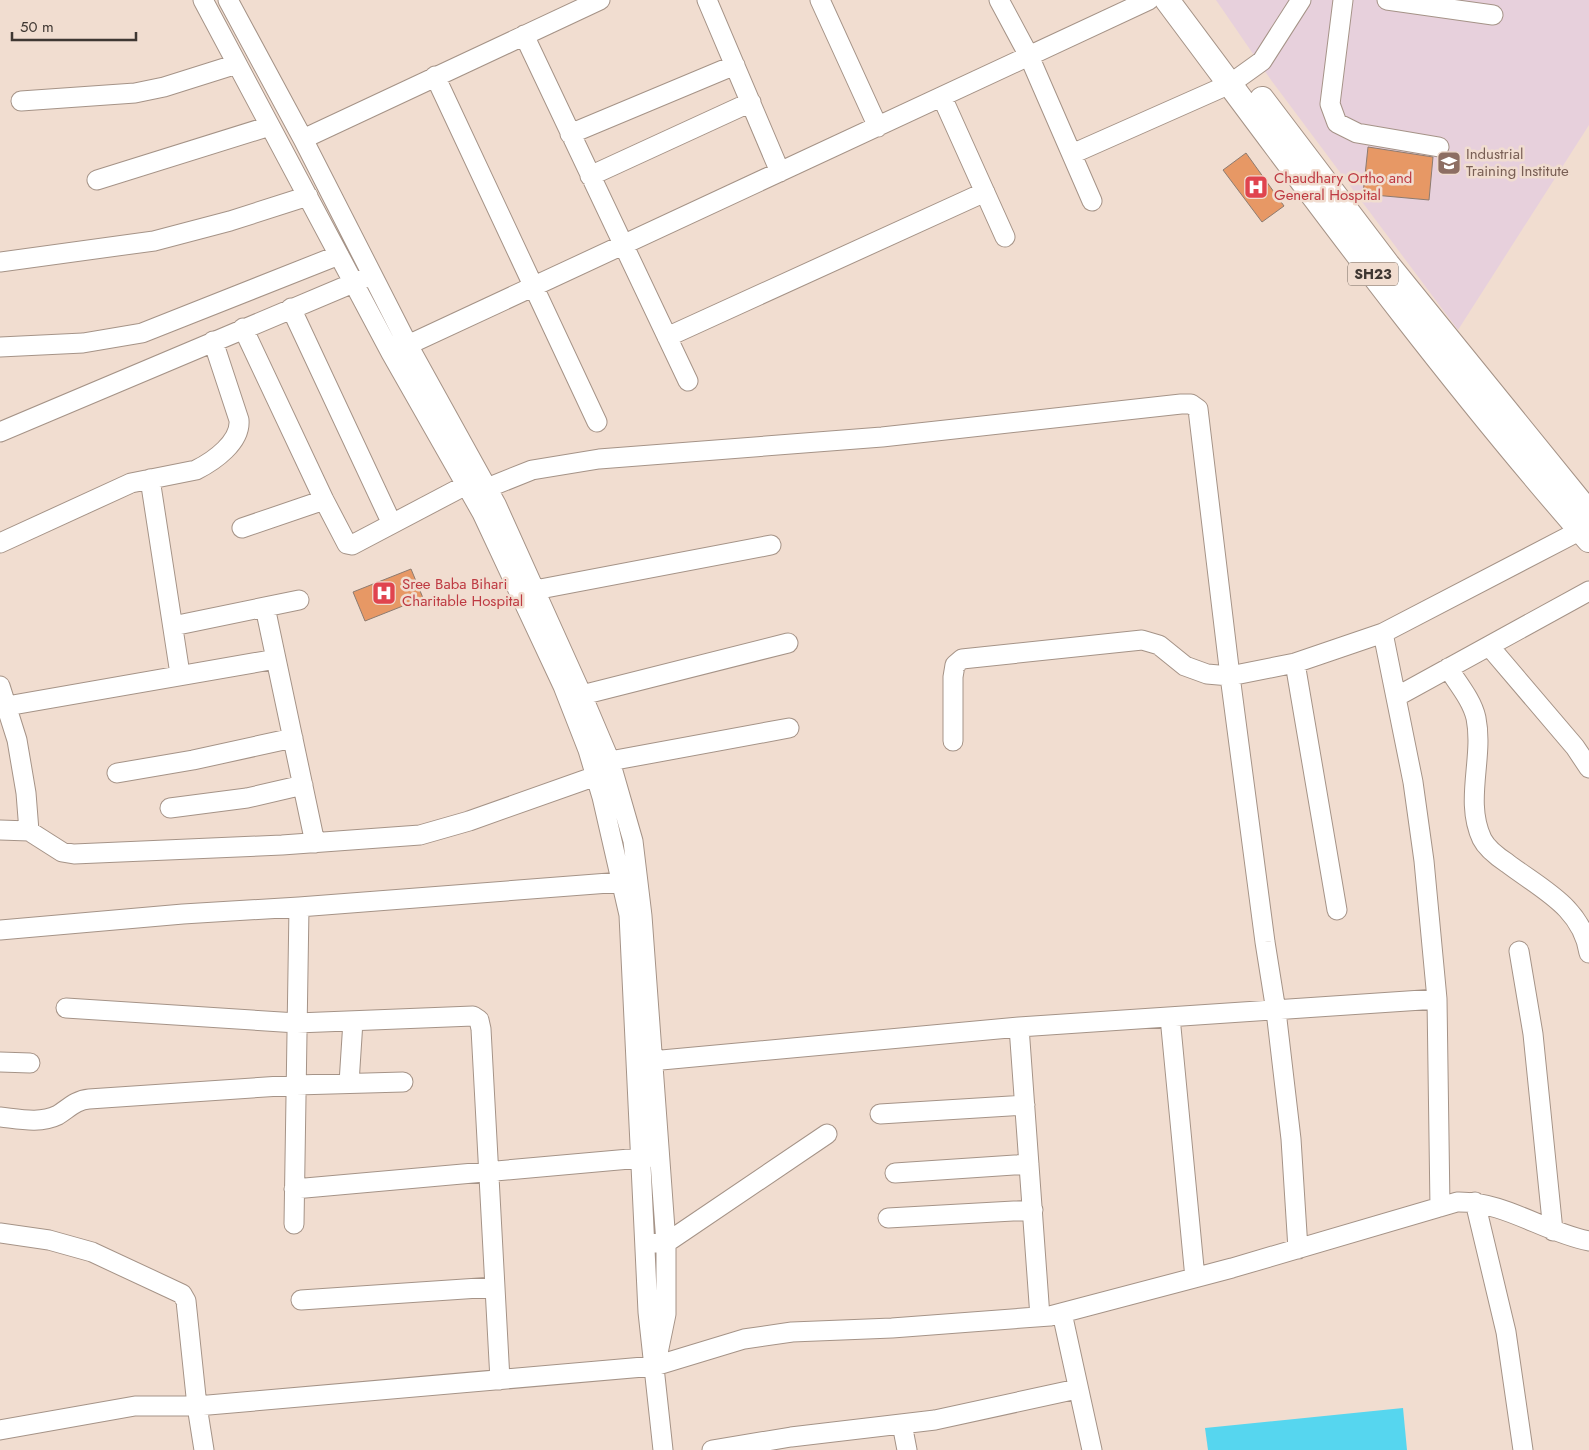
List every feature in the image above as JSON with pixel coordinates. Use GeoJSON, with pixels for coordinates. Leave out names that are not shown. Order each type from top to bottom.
{"type":"FeatureCollection","features":[{"type":"Feature","properties":{"kind":"main road","name":"SH23"},"geometry":{"type":"LineString","coordinates":[[1167,0],[1237,80],[1388,265],[1586,528]]}},
{"type":"Feature","properties":{"kind":"main road","name":"SH23"},"geometry":{"type":"LineString","coordinates":[[1187,0],[1237,80]]}},
{"type":"Feature","properties":{"kind":"street"},"geometry":{"type":"LineString","coordinates":[[228,0],[303,139],[372,274],[400,349],[466,485],[482,513],[562,686],[588,750],[596,776],[629,915],[644,1062],[650,1157],[645,1244],[648,1312],[663,1450]]}},
{"type":"Feature","properties":{"kind":"street"},"geometry":{"type":"LineString","coordinates":[[303,139],[524,36],[568,7],[600,0]]}},
{"type":"Feature","properties":{"kind":"street"},"geometry":{"type":"LineString","coordinates":[[707,0],[780,172]]}},
{"type":"Feature","properties":{"kind":"street"},"geometry":{"type":"LineString","coordinates":[[820,0],[878,127]]}},
{"type":"Feature","properties":{"kind":"street"},"geometry":{"type":"LineString","coordinates":[[998,0],[1029,56],[1092,200]]}},
{"type":"Feature","properties":{"kind":"street"},"geometry":{"type":"LineString","coordinates":[[400,349],[1149,0]]}},
{"type":"Feature","properties":{"kind":"street"},"geometry":{"type":"LineString","coordinates":[[1072,154],[1237,80],[1262,61],[1301,0]]}},
{"type":"Feature","properties":{"kind":"street"},"geometry":{"type":"LineString","coordinates":[[1343,0],[1330,104],[1337,122],[1357,133],[1439,147]]}},
{"type":"Feature","properties":{"kind":"street"},"geometry":{"type":"LineString","coordinates":[[1387,0],[1493,15]]}},
{"type":"Feature","properties":{"kind":"street"},"geometry":{"type":"LineString","coordinates":[[206,1],[237,64],[354,283],[400,349],[487,488],[535,590],[610,762],[632,841],[642,916],[644,1062]]}},
{"type":"Feature","properties":{"kind":"street"},"geometry":{"type":"LineString","coordinates":[[524,36],[688,381]]}},
{"type":"Feature","properties":{"kind":"street"},"geometry":{"type":"LineString","coordinates":[[21,101],[134,93],[164,87],[237,64]]}},
{"type":"Feature","properties":{"kind":"street"},"geometry":{"type":"LineString","coordinates":[[570,134],[735,65]]}},
{"type":"Feature","properties":{"kind":"street"},"geometry":{"type":"LineString","coordinates":[[435,76],[597,422]]}},
{"type":"Feature","properties":{"kind":"street"},"geometry":{"type":"LineString","coordinates":[[942,97],[1005,237]]}},
{"type":"Feature","properties":{"kind":"street"},"geometry":{"type":"LineString","coordinates":[[590,176],[750,102]]}},
{"type":"Feature","properties":{"kind":"street"},"geometry":{"type":"LineString","coordinates":[[97,180],[270,126]]}},
{"type":"Feature","properties":{"kind":"street"},"geometry":{"type":"LineString","coordinates":[[667,337],[985,192]]}},
{"type":"Feature","properties":{"kind":"street"},"geometry":{"type":"LineString","coordinates":[[0,262],[154,241],[230,221],[308,196]]}},
{"type":"Feature","properties":{"kind":"street"},"geometry":{"type":"LineString","coordinates":[[0,347],[83,343],[142,333],[339,255]]}},
{"type":"Feature","properties":{"kind":"street"},"geometry":{"type":"LineString","coordinates":[[0,432],[372,274]]}},
{"type":"Feature","properties":{"kind":"street"},"geometry":{"type":"LineString","coordinates":[[291,308],[392,524]]}},
{"type":"Feature","properties":{"kind":"street"},"geometry":{"type":"LineString","coordinates":[[243,328],[324,500],[347,544],[352,545],[466,485]]}},
{"type":"Feature","properties":{"kind":"street"},"geometry":{"type":"LineString","coordinates":[[0,543],[116,490],[150,479],[196,470],[206,465],[236,438],[240,429],[239,420],[213,341]]}},
{"type":"Feature","properties":{"kind":"street"},"geometry":{"type":"LineString","coordinates":[[487,488],[532,470],[599,459],[882,437],[1191,404],[1198,409],[1201,420],[1230,676],[1265,942],[1276,1010],[1291,1139],[1298,1249]]}},
{"type":"Feature","properties":{"kind":"street"},"geometry":{"type":"LineString","coordinates":[[150,479],[180,674]]}},
{"type":"Feature","properties":{"kind":"street"},"geometry":{"type":"LineString","coordinates":[[242,528],[324,500]]}},
{"type":"Feature","properties":{"kind":"street"},"geometry":{"type":"LineString","coordinates":[[954,741],[953,677],[955,665],[962,659],[1142,640],[1159,645],[1185,666],[1196,671],[1230,676],[1295,662],[1383,633],[1586,528]]}},
{"type":"Feature","properties":{"kind":"street"},"geometry":{"type":"LineString","coordinates":[[535,590],[771,545]]}},
{"type":"Feature","properties":{"kind":"street"},"geometry":{"type":"LineString","coordinates":[[1396,697],[1589,591]]}},
{"type":"Feature","properties":{"kind":"street"},"geometry":{"type":"LineString","coordinates":[[173,626],[300,600]]}},
{"type":"Feature","properties":{"kind":"street"},"geometry":{"type":"LineString","coordinates":[[266,607],[315,843]]}},
{"type":"Feature","properties":{"kind":"street"},"geometry":{"type":"LineString","coordinates":[[1383,633],[1419,823],[1437,999],[1440,1207]]}},
{"type":"Feature","properties":{"kind":"street"},"geometry":{"type":"LineString","coordinates":[[582,695],[788,643]]}},
{"type":"Feature","properties":{"kind":"street"},"geometry":{"type":"LineString","coordinates":[[1489,646],[1574,747],[1589,768]]}},
{"type":"Feature","properties":{"kind":"street"},"geometry":{"type":"LineString","coordinates":[[7,706],[180,674],[276,659]]}},
{"type":"Feature","properties":{"kind":"street"},"geometry":{"type":"LineString","coordinates":[[1295,662],[1337,910]]}},
{"type":"Feature","properties":{"kind":"street"},"geometry":{"type":"LineString","coordinates":[[1448,668],[1472,706],[1476,719],[1474,798],[1476,815],[1483,841],[1495,854],[1564,904],[1583,929],[1589,953]]}},
{"type":"Feature","properties":{"kind":"street"},"geometry":{"type":"LineString","coordinates":[[0,686],[18,740],[29,831]]}},
{"type":"Feature","properties":{"kind":"street"},"geometry":{"type":"LineString","coordinates":[[610,762],[789,728]]}},
{"type":"Feature","properties":{"kind":"street"},"geometry":{"type":"LineString","coordinates":[[117,773],[193,760],[293,738]]}},
{"type":"Feature","properties":{"kind":"street"},"geometry":{"type":"LineString","coordinates":[[0,830],[29,831],[62,852],[74,854],[315,843],[406,836],[436,832],[596,776]]}},
{"type":"Feature","properties":{"kind":"street"},"geometry":{"type":"LineString","coordinates":[[170,808],[247,798],[303,785]]}},
{"type":"Feature","properties":{"kind":"street"},"geometry":{"type":"LineString","coordinates":[[0,930],[183,914],[622,882]]}},
{"type":"Feature","properties":{"kind":"street"},"geometry":{"type":"LineString","coordinates":[[294,1224],[299,907]]}},
{"type":"Feature","properties":{"kind":"street"},"geometry":{"type":"LineString","coordinates":[[1519,951],[1533,1034],[1553,1231]]}},
{"type":"Feature","properties":{"kind":"street"},"geometry":{"type":"LineString","coordinates":[[644,1062],[1019,1027],[1437,999]]}},
{"type":"Feature","properties":{"kind":"street"},"geometry":{"type":"LineString","coordinates":[[66,1008],[297,1023],[465,1014],[473,1016],[478,1020],[500,1380]]}},
{"type":"Feature","properties":{"kind":"street"},"geometry":{"type":"LineString","coordinates":[[1170,1017],[1195,1278]]}},
{"type":"Feature","properties":{"kind":"street"},"geometry":{"type":"LineString","coordinates":[[349,1084],[353,1021]]}},
{"type":"Feature","properties":{"kind":"street"},"geometry":{"type":"LineString","coordinates":[[1019,1027],[1040,1317]]}},
{"type":"Feature","properties":{"kind":"street"},"geometry":{"type":"LineString","coordinates":[[0,1062],[30,1063]]}},
{"type":"Feature","properties":{"kind":"street"},"geometry":{"type":"LineString","coordinates":[[0,1117],[42,1120],[58,1114],[75,1102],[89,1098],[403,1082]]}},
{"type":"Feature","properties":{"kind":"street"},"geometry":{"type":"LineString","coordinates":[[880,1114],[1025,1105]]}},
{"type":"Feature","properties":{"kind":"street"},"geometry":{"type":"LineString","coordinates":[[645,1244],[666,1243],[828,1134]]}},
{"type":"Feature","properties":{"kind":"street"},"geometry":{"type":"LineString","coordinates":[[294,1189],[650,1157]]}},
{"type":"Feature","properties":{"kind":"street"},"geometry":{"type":"LineString","coordinates":[[650,1157],[666,1243],[666,1314],[655,1366]]}},
{"type":"Feature","properties":{"kind":"street"},"geometry":{"type":"LineString","coordinates":[[895,1173],[1029,1164]]}},
{"type":"Feature","properties":{"kind":"street"},"geometry":{"type":"LineString","coordinates":[[0,1430],[135,1406],[196,1406],[655,1366],[744,1339],[792,1332],[892,1328],[1040,1317],[1195,1278],[1457,1202],[1475,1202],[1498,1207],[1553,1231],[1589,1242]]}},
{"type":"Feature","properties":{"kind":"street"},"geometry":{"type":"LineString","coordinates":[[1475,1202],[1506,1332],[1523,1450]]}},
{"type":"Feature","properties":{"kind":"street"},"geometry":{"type":"LineString","coordinates":[[888,1218],[1032,1210]]}},
{"type":"Feature","properties":{"kind":"street"},"geometry":{"type":"LineString","coordinates":[[0,1233],[50,1240],[92,1252],[182,1294],[186,1301],[196,1406],[204,1450]]}},
{"type":"Feature","properties":{"kind":"street"},"geometry":{"type":"LineString","coordinates":[[301,1300],[494,1287]]}},
{"type":"Feature","properties":{"kind":"street"},"geometry":{"type":"LineString","coordinates":[[1062,1313],[1077,1389],[1092,1450]]}},
{"type":"Feature","properties":{"kind":"street"},"geometry":{"type":"LineString","coordinates":[[712,1450],[793,1444],[902,1424],[935,1420],[1077,1389]]}},
{"type":"Feature","properties":{"kind":"street"},"geometry":{"type":"LineString","coordinates":[[902,1424],[907,1450]]}},
{"type":"Feature","properties":{"kind":"shaded area","name":"Industrial Training Institute"},"geometry":{"type":"Polygon","coordinates":[[[1216,0],[1589,0],[1589,125],[1458,330],[1271,80],[1216,0]]]}},
{"type":"Feature","properties":{"kind":"water"},"geometry":{"type":"Polygon","coordinates":[[[1403,1408],[1407,1450],[1208,1450],[1205,1428],[1403,1408]]]}},
{"type":"Feature","properties":{"kind":"building"},"geometry":{"type":"Polygon","coordinates":[[[1368,147],[1433,157],[1429,200],[1363,194],[1368,147]]]}},
{"type":"Feature","properties":{"kind":"building"},"geometry":{"type":"Polygon","coordinates":[[[1246,153],[1284,206],[1262,222],[1223,170],[1246,153]]]}},
{"type":"Feature","properties":{"kind":"building"},"geometry":{"type":"Polygon","coordinates":[[[411,569],[423,598],[365,621],[353,592],[411,569]]]}},
{"type":"Feature","properties":{"kind":"place","name":"Industrial Training Institute"},"geometry":{"type":"Point","coordinates":[1449,163]}},
{"type":"Feature","properties":{"kind":"place","name":"Chaudhary Ortho and General Hospital"},"geometry":{"type":"Point","coordinates":[1256,187]}},
{"type":"Feature","properties":{"kind":"place","name":"Sree Baba Bihari Charitable Hospital"},"geometry":{"type":"Point","coordinates":[384,593]}}]}
